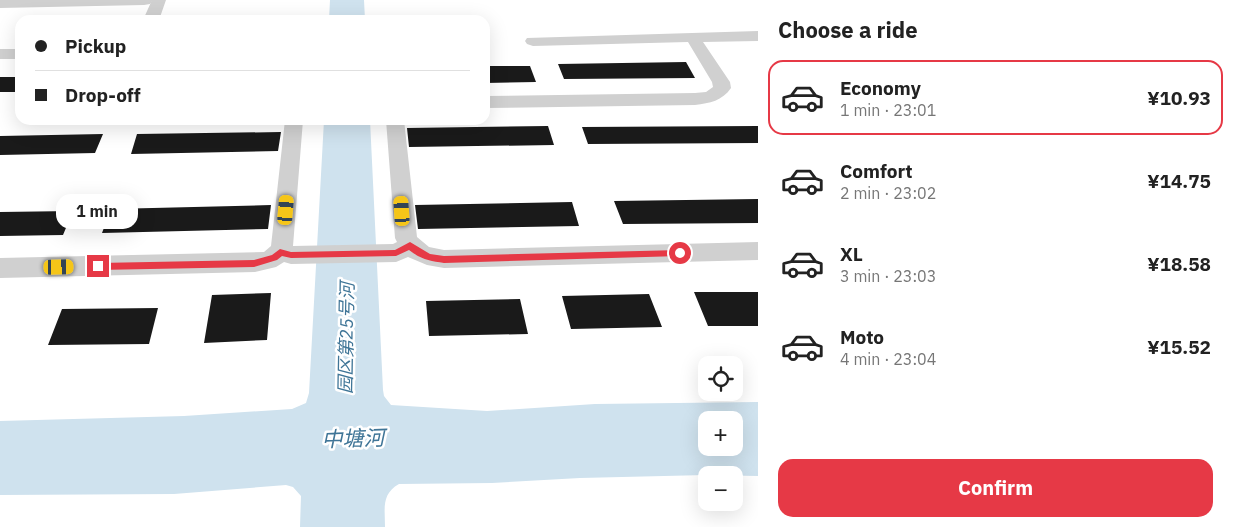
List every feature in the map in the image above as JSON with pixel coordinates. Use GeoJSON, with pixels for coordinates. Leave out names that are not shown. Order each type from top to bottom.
{"type":"FeatureCollection","features":[{"type":"Feature","properties":{"kind":"street"},"geometry":{"type":"LineString","coordinates":[[0,4],[144,0]]}},
{"type":"Feature","properties":{"kind":"street"},"geometry":{"type":"LineString","coordinates":[[153,15],[158,0]]}},
{"type":"Feature","properties":{"kind":"street"},"geometry":{"type":"LineString","coordinates":[[534,41],[758,36]]}},
{"type":"Feature","properties":{"kind":"street"},"geometry":{"type":"LineString","coordinates":[[490,102],[695,99],[710,97],[720,93],[722,88],[721,82],[693,38]]}},
{"type":"Feature","properties":{"kind":"street"},"geometry":{"type":"LineString","coordinates":[[0,54],[15,54]]}},
{"type":"Feature","properties":{"kind":"street"},"geometry":{"type":"LineString","coordinates":[[0,268],[254,264],[275,258],[282,246],[294,125]]}},
{"type":"Feature","properties":{"kind":"street"},"geometry":{"type":"LineString","coordinates":[[395,125],[404,229],[410,245],[419,253],[430,258],[758,251]]}},
{"type":"Feature","properties":{"kind":"street"},"geometry":{"type":"LineString","coordinates":[[280,252],[291,255],[396,253],[410,245]]}},
{"type":"Feature","properties":{"kind":"water"},"geometry":{"type":"Polygon","coordinates":[[[330,0],[364,0],[365,15],[329,15],[330,0]]]}},
{"type":"Feature","properties":{"kind":"water"},"geometry":{"type":"Polygon","coordinates":[[[324,125],[370,125],[383,390],[384,396],[391,405],[487,411],[595,404],[758,402],[758,476],[743,476],[743,466],[698,466],[698,475],[580,478],[492,483],[399,484],[389,492],[385,502],[385,527],[300,527],[301,496],[293,487],[286,485],[174,494],[0,495],[0,421],[184,416],[292,409],[306,403],[309,393],[324,125]]]}},
{"type":"Feature","properties":{"kind":"building"},"geometry":{"type":"Polygon","coordinates":[[[686,62],[695,78],[564,79],[558,64],[686,62]]]}},
{"type":"Feature","properties":{"kind":"building"},"geometry":{"type":"Polygon","coordinates":[[[490,66],[530,66],[536,82],[490,83],[490,66]]]}},
{"type":"Feature","properties":{"kind":"building"},"geometry":{"type":"Polygon","coordinates":[[[0,77],[15,77],[15,92],[0,92],[0,77]]]}},
{"type":"Feature","properties":{"kind":"building"},"geometry":{"type":"Polygon","coordinates":[[[548,126],[554,145],[409,147],[407,128],[548,126]]]}},
{"type":"Feature","properties":{"kind":"building"},"geometry":{"type":"Polygon","coordinates":[[[758,126],[758,143],[588,144],[582,127],[758,126]]]}},
{"type":"Feature","properties":{"kind":"building"},"geometry":{"type":"Polygon","coordinates":[[[281,132],[278,151],[131,154],[137,134],[281,132]]]}},
{"type":"Feature","properties":{"kind":"building"},"geometry":{"type":"Polygon","coordinates":[[[103,134],[95,153],[0,155],[0,136],[103,134]]]}},
{"type":"Feature","properties":{"kind":"building"},"geometry":{"type":"Polygon","coordinates":[[[758,199],[758,223],[623,224],[614,201],[758,199]]]}},
{"type":"Feature","properties":{"kind":"building"},"geometry":{"type":"Polygon","coordinates":[[[572,202],[579,226],[418,229],[415,205],[572,202]]]}},
{"type":"Feature","properties":{"kind":"building"},"geometry":{"type":"Polygon","coordinates":[[[271,205],[268,229],[102,233],[111,209],[271,205]]]}},
{"type":"Feature","properties":{"kind":"building"},"geometry":{"type":"Polygon","coordinates":[[[73,211],[63,235],[0,236],[0,212],[73,211]]]}},
{"type":"Feature","properties":{"kind":"building"},"geometry":{"type":"Polygon","coordinates":[[[694,292],[758,292],[758,326],[708,326],[694,292]]]}},
{"type":"Feature","properties":{"kind":"building"},"geometry":{"type":"Polygon","coordinates":[[[271,293],[267,340],[204,343],[212,295],[271,293]]]}},
{"type":"Feature","properties":{"kind":"building"},"geometry":{"type":"Polygon","coordinates":[[[649,294],[662,327],[571,329],[562,296],[649,294]]]}},
{"type":"Feature","properties":{"kind":"building"},"geometry":{"type":"Polygon","coordinates":[[[520,299],[528,334],[429,336],[426,301],[520,299]]]}},
{"type":"Feature","properties":{"kind":"building"},"geometry":{"type":"Polygon","coordinates":[[[158,308],[149,344],[48,345],[62,309],[158,308]]]}},
{"type":"Feature","properties":{"kind":"route"},"geometry":{"type":"LineString","coordinates":[[98,266],[254,264],[275,258],[280,252],[291,255],[396,253],[410,245],[419,253],[430,258],[444,259],[680,253]]}},
{"type":"Feature","properties":{"kind":"water label","name":"园区第25号河"},"geometry":{"type":"Point","coordinates":[346,338]}},
{"type":"Feature","properties":{"kind":"water label","name":"中塘河"},"geometry":{"type":"Point","coordinates":[353,438]}}]}
